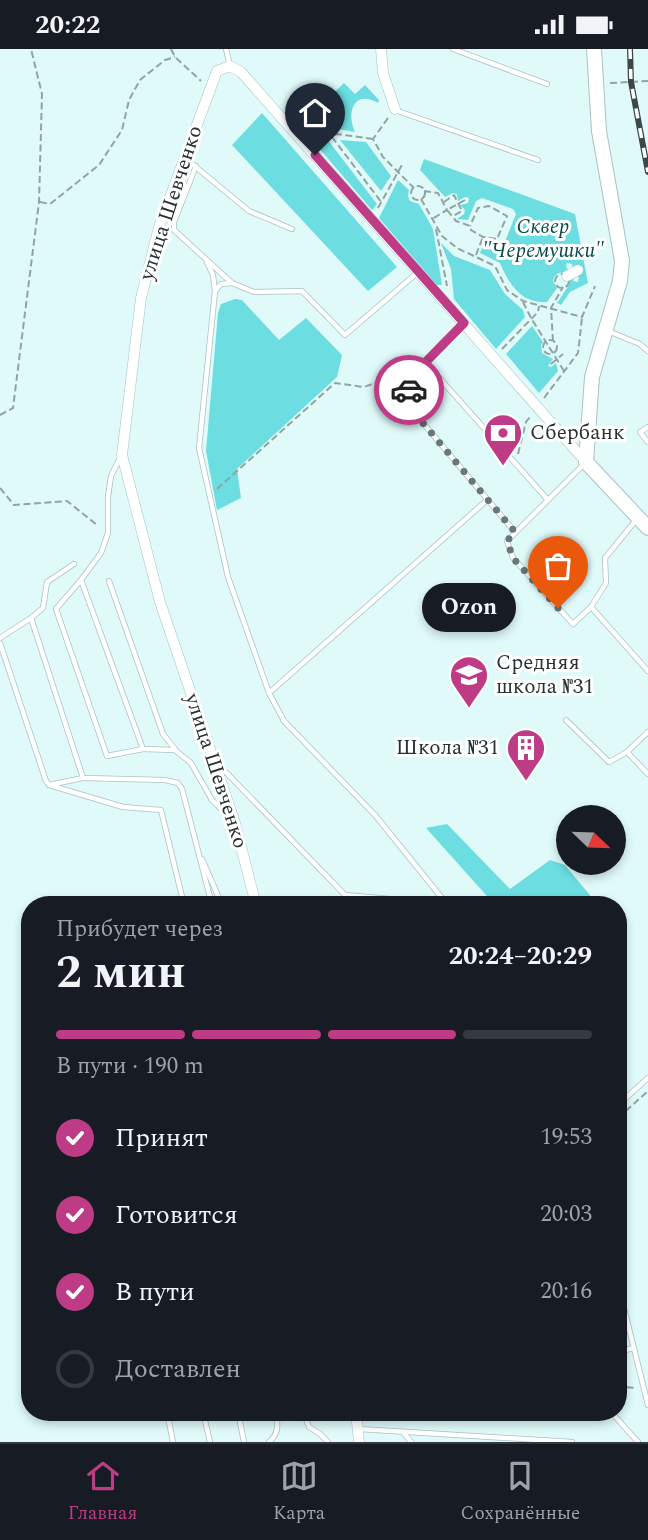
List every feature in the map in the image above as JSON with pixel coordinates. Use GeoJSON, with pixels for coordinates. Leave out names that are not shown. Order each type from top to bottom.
{"type":"FeatureCollection","features":[{"type":"Feature","properties":{"kind":"street"},"geometry":{"type":"LineString","coordinates":[[381,49],[383,73],[394,109]]}},
{"type":"Feature","properties":{"kind":"street"},"geometry":{"type":"LineString","coordinates":[[586,462],[592,377],[620,281],[621,261],[599,131],[594,84],[594,49]]}},
{"type":"Feature","properties":{"kind":"street","name":"улица Шевченко"},"geometry":{"type":"LineString","coordinates":[[230,67],[217,71],[159,227],[141,298],[122,455],[160,602],[235,823],[254,896]]}},
{"type":"Feature","properties":{"kind":"street"},"geometry":{"type":"LineString","coordinates":[[230,67],[241,72],[586,462],[645,522]]}},
{"type":"Feature","properties":{"kind":"street"},"geometry":{"type":"LineString","coordinates":[[357,1421],[359,1442]]}},
{"type":"Feature","properties":{"kind":"lane"},"geometry":{"type":"LineString","coordinates":[[226,49],[230,67]]}},
{"type":"Feature","properties":{"kind":"lane"},"geometry":{"type":"LineString","coordinates":[[453,49],[547,84]]}},
{"type":"Feature","properties":{"kind":"lane"},"geometry":{"type":"LineString","coordinates":[[394,109],[538,160]]}},
{"type":"Feature","properties":{"kind":"lane"},"geometry":{"type":"LineString","coordinates":[[184,157],[249,211],[292,229]]}},
{"type":"Feature","properties":{"kind":"lane"},"geometry":{"type":"LineString","coordinates":[[196,166],[174,222],[174,230],[232,283],[254,292],[302,291],[345,335],[418,273]]}},
{"type":"Feature","properties":{"kind":"lane"},"geometry":{"type":"LineString","coordinates":[[207,262],[213,275],[215,291],[199,448],[228,577],[269,693],[285,721],[375,815],[441,896]]}},
{"type":"Feature","properties":{"kind":"lane"},"geometry":{"type":"LineString","coordinates":[[215,291],[221,284],[232,283]]}},
{"type":"Feature","properties":{"kind":"lane"},"geometry":{"type":"LineString","coordinates":[[464,323],[407,381],[412,410],[515,532]]}},
{"type":"Feature","properties":{"kind":"lane"},"geometry":{"type":"LineString","coordinates":[[606,331],[640,344],[648,351]]}},
{"type":"Feature","properties":{"kind":"lane"},"geometry":{"type":"LineString","coordinates":[[426,363],[548,500]]}},
{"type":"Feature","properties":{"kind":"lane"},"geometry":{"type":"LineString","coordinates":[[648,427],[640,432],[648,442]]}},
{"type":"Feature","properties":{"kind":"lane"},"geometry":{"type":"LineString","coordinates":[[122,455],[111,476],[108,533],[101,552],[55,609],[107,756],[143,749],[175,750]]}},
{"type":"Feature","properties":{"kind":"lane"},"geometry":{"type":"LineString","coordinates":[[586,462],[507,541],[513,558],[573,624],[591,607],[606,583],[605,558],[645,522]]}},
{"type":"Feature","properties":{"kind":"lane"},"geometry":{"type":"LineString","coordinates":[[269,693],[487,500]]}},
{"type":"Feature","properties":{"kind":"lane"},"geometry":{"type":"LineString","coordinates":[[0,638],[43,608],[47,582],[74,564]]}},
{"type":"Feature","properties":{"kind":"lane"},"geometry":{"type":"LineString","coordinates":[[81,580],[143,749]]}},
{"type":"Feature","properties":{"kind":"lane"},"geometry":{"type":"LineString","coordinates":[[109,581],[163,734],[175,750],[191,762],[212,800],[235,823]]}},
{"type":"Feature","properties":{"kind":"lane"},"geometry":{"type":"LineString","coordinates":[[591,607],[648,671]]}},
{"type":"Feature","properties":{"kind":"lane"},"geometry":{"type":"LineString","coordinates":[[31,618],[83,779]]}},
{"type":"Feature","properties":{"kind":"lane"},"geometry":{"type":"LineString","coordinates":[[0,643],[50,785]]}},
{"type":"Feature","properties":{"kind":"lane"},"geometry":{"type":"LineString","coordinates":[[566,720],[609,762],[628,752],[648,732]]}},
{"type":"Feature","properties":{"kind":"lane"},"geometry":{"type":"LineString","coordinates":[[628,752],[648,774]]}},
{"type":"Feature","properties":{"kind":"lane"},"geometry":{"type":"LineString","coordinates":[[215,761],[345,895],[356,896]]}},
{"type":"Feature","properties":{"kind":"lane"},"geometry":{"type":"LineString","coordinates":[[50,785],[83,779],[165,780],[178,783],[182,789],[210,896]]}},
{"type":"Feature","properties":{"kind":"lane"},"geometry":{"type":"LineString","coordinates":[[50,785],[123,807],[161,810],[182,896]]}},
{"type":"Feature","properties":{"kind":"lane"},"geometry":{"type":"LineString","coordinates":[[197,845],[218,896]]}},
{"type":"Feature","properties":{"kind":"lane"},"geometry":{"type":"LineString","coordinates":[[627,1097],[648,1078]]}},
{"type":"Feature","properties":{"kind":"lane"},"geometry":{"type":"LineString","coordinates":[[627,1326],[648,1405]]}},
{"type":"Feature","properties":{"kind":"lane"},"geometry":{"type":"LineString","coordinates":[[627,1349],[632,1348]]}},
{"type":"Feature","properties":{"kind":"lane"},"geometry":{"type":"LineString","coordinates":[[169,1421],[173,1442]]}},
{"type":"Feature","properties":{"kind":"lane"},"geometry":{"type":"LineString","coordinates":[[205,1421],[210,1442]]}},
{"type":"Feature","properties":{"kind":"lane"},"geometry":{"type":"LineString","coordinates":[[240,1421],[244,1442]]}},
{"type":"Feature","properties":{"kind":"lane"},"geometry":{"type":"LineString","coordinates":[[269,1442],[276,1437],[277,1421]]}},
{"type":"Feature","properties":{"kind":"lane"},"geometry":{"type":"LineString","coordinates":[[307,1421],[309,1427],[328,1442]]}},
{"type":"Feature","properties":{"kind":"lane"},"geometry":{"type":"LineString","coordinates":[[619,1421],[638,1442]]}},
{"type":"Feature","properties":{"kind":"lane"},"geometry":{"type":"LineString","coordinates":[[358,1429],[572,1442]]}},
{"type":"Feature","properties":{"kind":"lane"},"geometry":{"type":"LineString","coordinates":[[403,1431],[411,1442]]}},
{"type":"Feature","properties":{"kind":"lane"},"geometry":{"type":"LineString","coordinates":[[449,1435],[454,1442]]}},
{"type":"Feature","properties":{"kind":"path"},"geometry":{"type":"LineString","coordinates":[[0,415],[13,408],[39,202],[42,94],[31,49]]}},
{"type":"Feature","properties":{"kind":"path"},"geometry":{"type":"LineString","coordinates":[[171,49],[175,57],[210,89]]}},
{"type":"Feature","properties":{"kind":"path"},"geometry":{"type":"LineString","coordinates":[[39,202],[50,204],[99,165],[122,130],[129,100],[140,80],[165,60],[175,57]]}},
{"type":"Feature","properties":{"kind":"path"},"geometry":{"type":"LineString","coordinates":[[601,83],[648,81]]}},
{"type":"Feature","properties":{"kind":"path"},"geometry":{"type":"LineString","coordinates":[[373,139],[394,109]]}},
{"type":"Feature","properties":{"kind":"path"},"geometry":{"type":"LineString","coordinates":[[373,139],[337,134],[332,137],[382,203]]}},
{"type":"Feature","properties":{"kind":"path"},"geometry":{"type":"LineString","coordinates":[[373,139],[383,157],[414,188]]}},
{"type":"Feature","properties":{"kind":"path"},"geometry":{"type":"LineString","coordinates":[[371,218],[382,203],[402,163]]}},
{"type":"Feature","properties":{"kind":"path"},"geometry":{"type":"LineString","coordinates":[[414,188],[420,187],[424,191],[438,193],[456,221],[470,226],[471,230],[484,237],[497,239],[507,216],[489,206],[478,208],[470,226]]}},
{"type":"Feature","properties":{"kind":"path"},"geometry":{"type":"LineString","coordinates":[[414,188],[412,196],[421,199]]}},
{"type":"Feature","properties":{"kind":"path"},"geometry":{"type":"LineString","coordinates":[[421,199],[424,191]]}},
{"type":"Feature","properties":{"kind":"path"},"geometry":{"type":"LineString","coordinates":[[443,202],[454,195],[462,211],[452,216]]}},
{"type":"Feature","properties":{"kind":"path"},"geometry":{"type":"LineString","coordinates":[[421,199],[442,236],[457,248],[495,266],[507,291],[523,301],[582,317]]}},
{"type":"Feature","properties":{"kind":"path"},"geometry":{"type":"LineString","coordinates":[[431,219],[465,200]]}},
{"type":"Feature","properties":{"kind":"path"},"geometry":{"type":"LineString","coordinates":[[436,228],[447,286]]}},
{"type":"Feature","properties":{"kind":"path"},"geometry":{"type":"LineString","coordinates":[[476,256],[484,237]]}},
{"type":"Feature","properties":{"kind":"path"},"geometry":{"type":"LineString","coordinates":[[515,464],[526,422],[578,353],[582,317],[595,286]]}},
{"type":"Feature","properties":{"kind":"path"},"geometry":{"type":"LineString","coordinates":[[553,353],[557,347],[553,341],[551,308],[563,287]]}},
{"type":"Feature","properties":{"kind":"path"},"geometry":{"type":"LineString","coordinates":[[523,301],[564,371]]}},
{"type":"Feature","properties":{"kind":"path"},"geometry":{"type":"LineString","coordinates":[[495,358],[538,312],[540,305]]}},
{"type":"Feature","properties":{"kind":"path"},"geometry":{"type":"LineString","coordinates":[[547,341],[553,341]]}},
{"type":"Feature","properties":{"kind":"path"},"geometry":{"type":"LineString","coordinates":[[547,341],[544,349],[553,353]]}},
{"type":"Feature","properties":{"kind":"path"},"geometry":{"type":"LineString","coordinates":[[551,364],[563,355]]}},
{"type":"Feature","properties":{"kind":"path"},"geometry":{"type":"LineString","coordinates":[[208,497],[335,383],[364,387],[402,373],[411,365]]}},
{"type":"Feature","properties":{"kind":"path"},"geometry":{"type":"LineString","coordinates":[[0,488],[14,505],[67,501],[97,526]]}},
{"type":"Feature","properties":{"kind":"path"},"geometry":{"type":"LineString","coordinates":[[627,1110],[648,1091]]}},
{"type":"Feature","properties":{"kind":"path"},"geometry":{"type":"LineString","coordinates":[[627,1388],[643,1389]]}},
{"type":"Feature","properties":{"kind":"green space"},"geometry":{"type":"Polygon","coordinates":[[[344,83],[355,94],[365,85],[379,100],[378,103],[363,99],[354,105],[351,117],[355,132],[331,128],[324,135],[377,204],[372,210],[300,126],[344,83]]]}},
{"type":"Feature","properties":{"kind":"green space"},"geometry":{"type":"Polygon","coordinates":[[[262,113],[397,267],[368,291],[232,145],[262,113]]]}},
{"type":"Feature","properties":{"kind":"green space"},"geometry":{"type":"Polygon","coordinates":[[[340,140],[366,142],[391,176],[381,191],[340,140]]]}},
{"type":"Feature","properties":{"kind":"green space","name":"Сквер \"Черемушки\""},"geometry":{"type":"Polygon","coordinates":[[[424,159],[575,214],[588,283],[570,292],[561,305],[557,303],[570,279],[574,278],[573,281],[578,282],[579,277],[576,276],[582,268],[577,266],[573,271],[572,264],[567,263],[566,267],[570,272],[555,276],[553,281],[557,288],[547,302],[530,300],[523,296],[507,278],[500,263],[480,253],[484,243],[502,249],[516,214],[513,209],[482,198],[476,201],[468,220],[457,219],[465,210],[460,205],[468,203],[469,198],[458,201],[457,194],[453,193],[445,197],[420,170],[424,159]]]}},
{"type":"Feature","properties":{"kind":"green space","name":"Сквер \"Черемушки\""},"geometry":{"type":"Polygon","coordinates":[[[398,180],[409,190],[410,201],[419,204],[433,229],[442,285],[437,285],[379,218],[398,180]]]}},
{"type":"Feature","properties":{"kind":"green space"},"geometry":{"type":"Polygon","coordinates":[[[441,243],[454,256],[490,270],[505,294],[523,310],[525,317],[496,349],[454,299],[451,269],[441,243]]]}},
{"type":"Feature","properties":{"kind":"green space"},"geometry":{"type":"Polygon","coordinates":[[[235,299],[242,300],[279,340],[306,318],[342,355],[337,377],[237,469],[241,498],[217,510],[206,451],[218,313],[221,304],[235,299]]]}},
{"type":"Feature","properties":{"kind":"green space"},"geometry":{"type":"Polygon","coordinates":[[[532,326],[543,342],[542,353],[553,359],[548,366],[556,363],[558,371],[539,393],[506,354],[532,326]]]}},
{"type":"Feature","properties":{"kind":"green space"},"geometry":{"type":"Polygon","coordinates":[[[447,824],[510,889],[550,860],[556,862],[556,875],[573,875],[591,896],[487,896],[426,828],[447,824]]]}},
{"type":"Feature","properties":{"kind":"railway"},"geometry":{"type":"LineString","coordinates":[[630,49],[631,82],[648,172]]}},
{"type":"Feature","properties":{"kind":"way so far"},"geometry":{"type":"LineString","coordinates":[[409,390],[412,410],[515,532],[507,541],[513,558],[558,608]]}},
{"type":"Feature","properties":{"kind":"place","name":"Сбербанк"},"geometry":{"type":"Point","coordinates":[503,467]}},
{"type":"Feature","properties":{"kind":"place","name":"Ozon"},"geometry":{"type":"Point","coordinates":[558,608]}},
{"type":"Feature","properties":{"kind":"place","name":"Средняя школа №31"},"geometry":{"type":"Point","coordinates":[469,709]}},
{"type":"Feature","properties":{"kind":"place","name":"Школа №31"},"geometry":{"type":"Point","coordinates":[526,782]}},
{"type":"Feature","properties":{"kind":"route"},"geometry":{"type":"LineString","coordinates":[[315,155],[464,323],[407,381],[409,390]]}}]}
